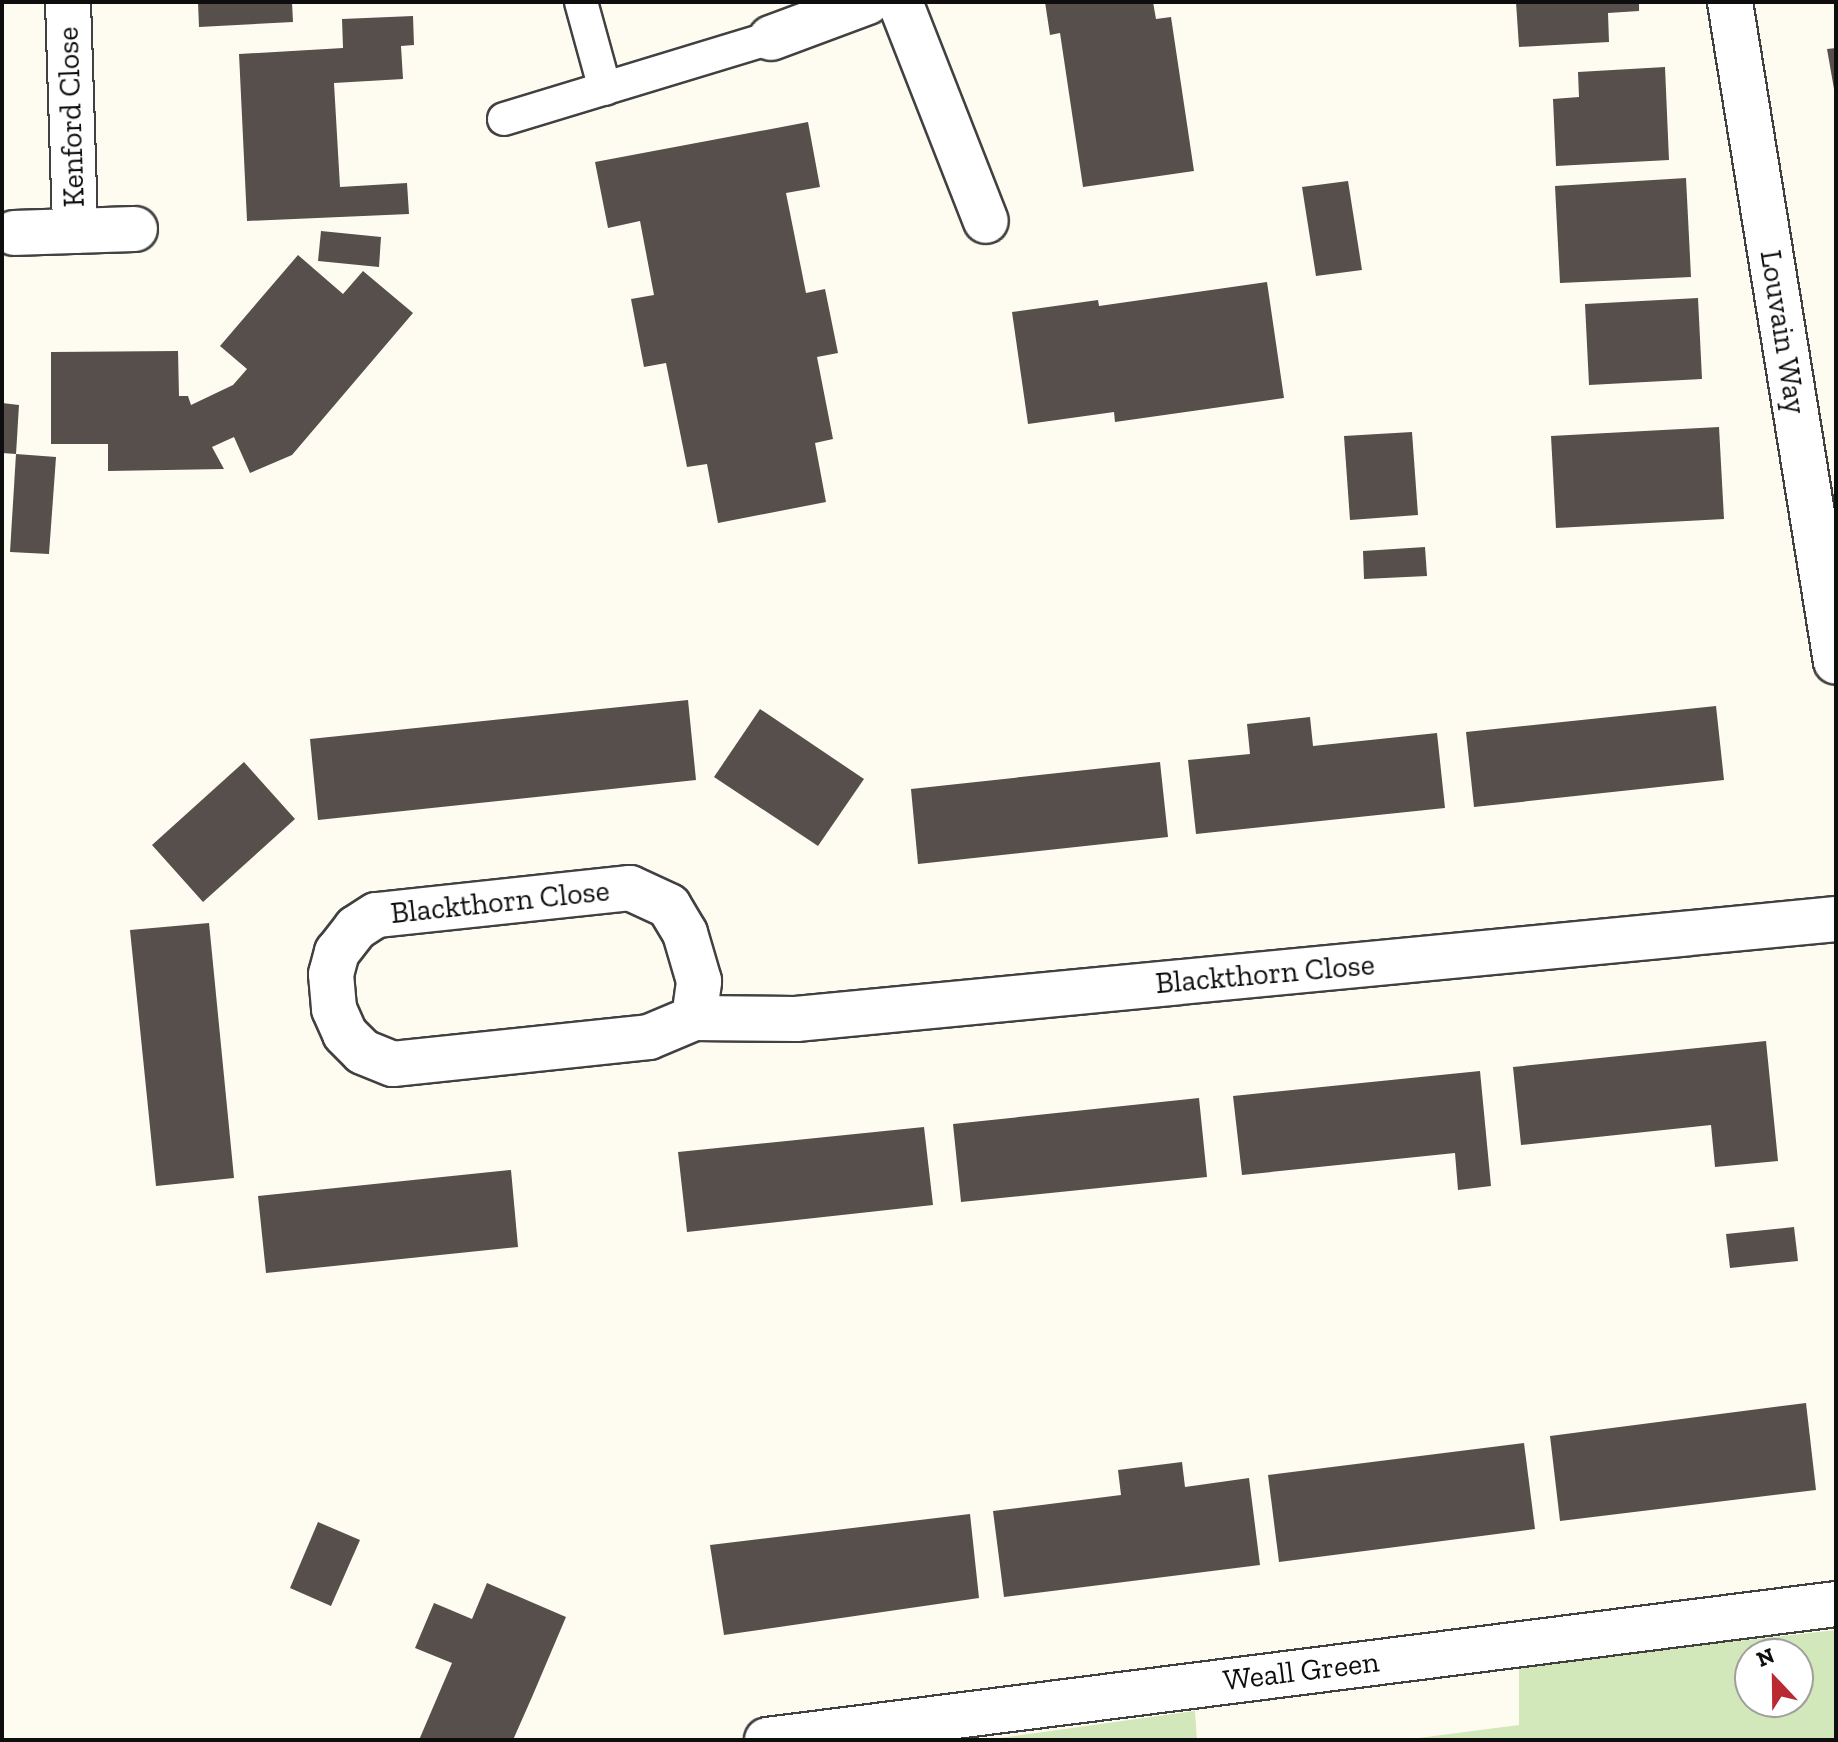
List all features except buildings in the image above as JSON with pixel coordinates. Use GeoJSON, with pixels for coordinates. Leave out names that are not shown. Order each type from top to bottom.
{"type":"FeatureCollection","features":[{"type":"Feature","properties":{"kind":"street","name":"Kenford Close"},"geometry":{"type":"LineString","coordinates":[[68,2],[75,231]]}},
{"type":"Feature","properties":{"kind":"street"},"geometry":{"type":"LineString","coordinates":[[771,38],[868,2]]}},
{"type":"Feature","properties":{"kind":"street"},"geometry":{"type":"LineString","coordinates":[[900,2],[986,221]]}},
{"type":"Feature","properties":{"kind":"street","name":"Louvain Way"},"geometry":{"type":"LineString","coordinates":[[1730,2],[1836,662]]}},
{"type":"Feature","properties":{"kind":"street","name":"Kenford Close"},"geometry":{"type":"LineString","coordinates":[[14,233],[135,229]]}},
{"type":"Feature","properties":{"kind":"street","name":"Blackthorn Close"},"geometry":{"type":"LineString","coordinates":[[694,1018],[699,981],[685,933],[669,906],[630,888],[376,915],[356,928],[337,952],[331,974],[334,1009],[345,1034],[363,1052],[393,1064],[649,1037],[694,1018],[796,1019],[1836,919]]}},
{"type":"Feature","properties":{"kind":"street","name":"Weall Green"},"geometry":{"type":"LineString","coordinates":[[767,1740],[1836,1604]]}},
{"type":"Feature","properties":{"kind":"lane"},"geometry":{"type":"LineString","coordinates":[[581,2],[605,89]]}},
{"type":"Feature","properties":{"kind":"lane"},"geometry":{"type":"LineString","coordinates":[[504,119],[771,38]]}},
{"type":"Feature","properties":{"kind":"green space"},"geometry":{"type":"Polygon","coordinates":[[[1836,1630],[1836,1740],[1403,1740],[1519,1725],[1519,1665],[1734,1641],[1734,1718],[1814,1718],[1814,1638],[1764,1638],[1836,1630]]]}},
{"type":"Feature","properties":{"kind":"green space"},"geometry":{"type":"Polygon","coordinates":[[[1194,1711],[1197,1740],[985,1740],[1194,1711]]]}}]}
